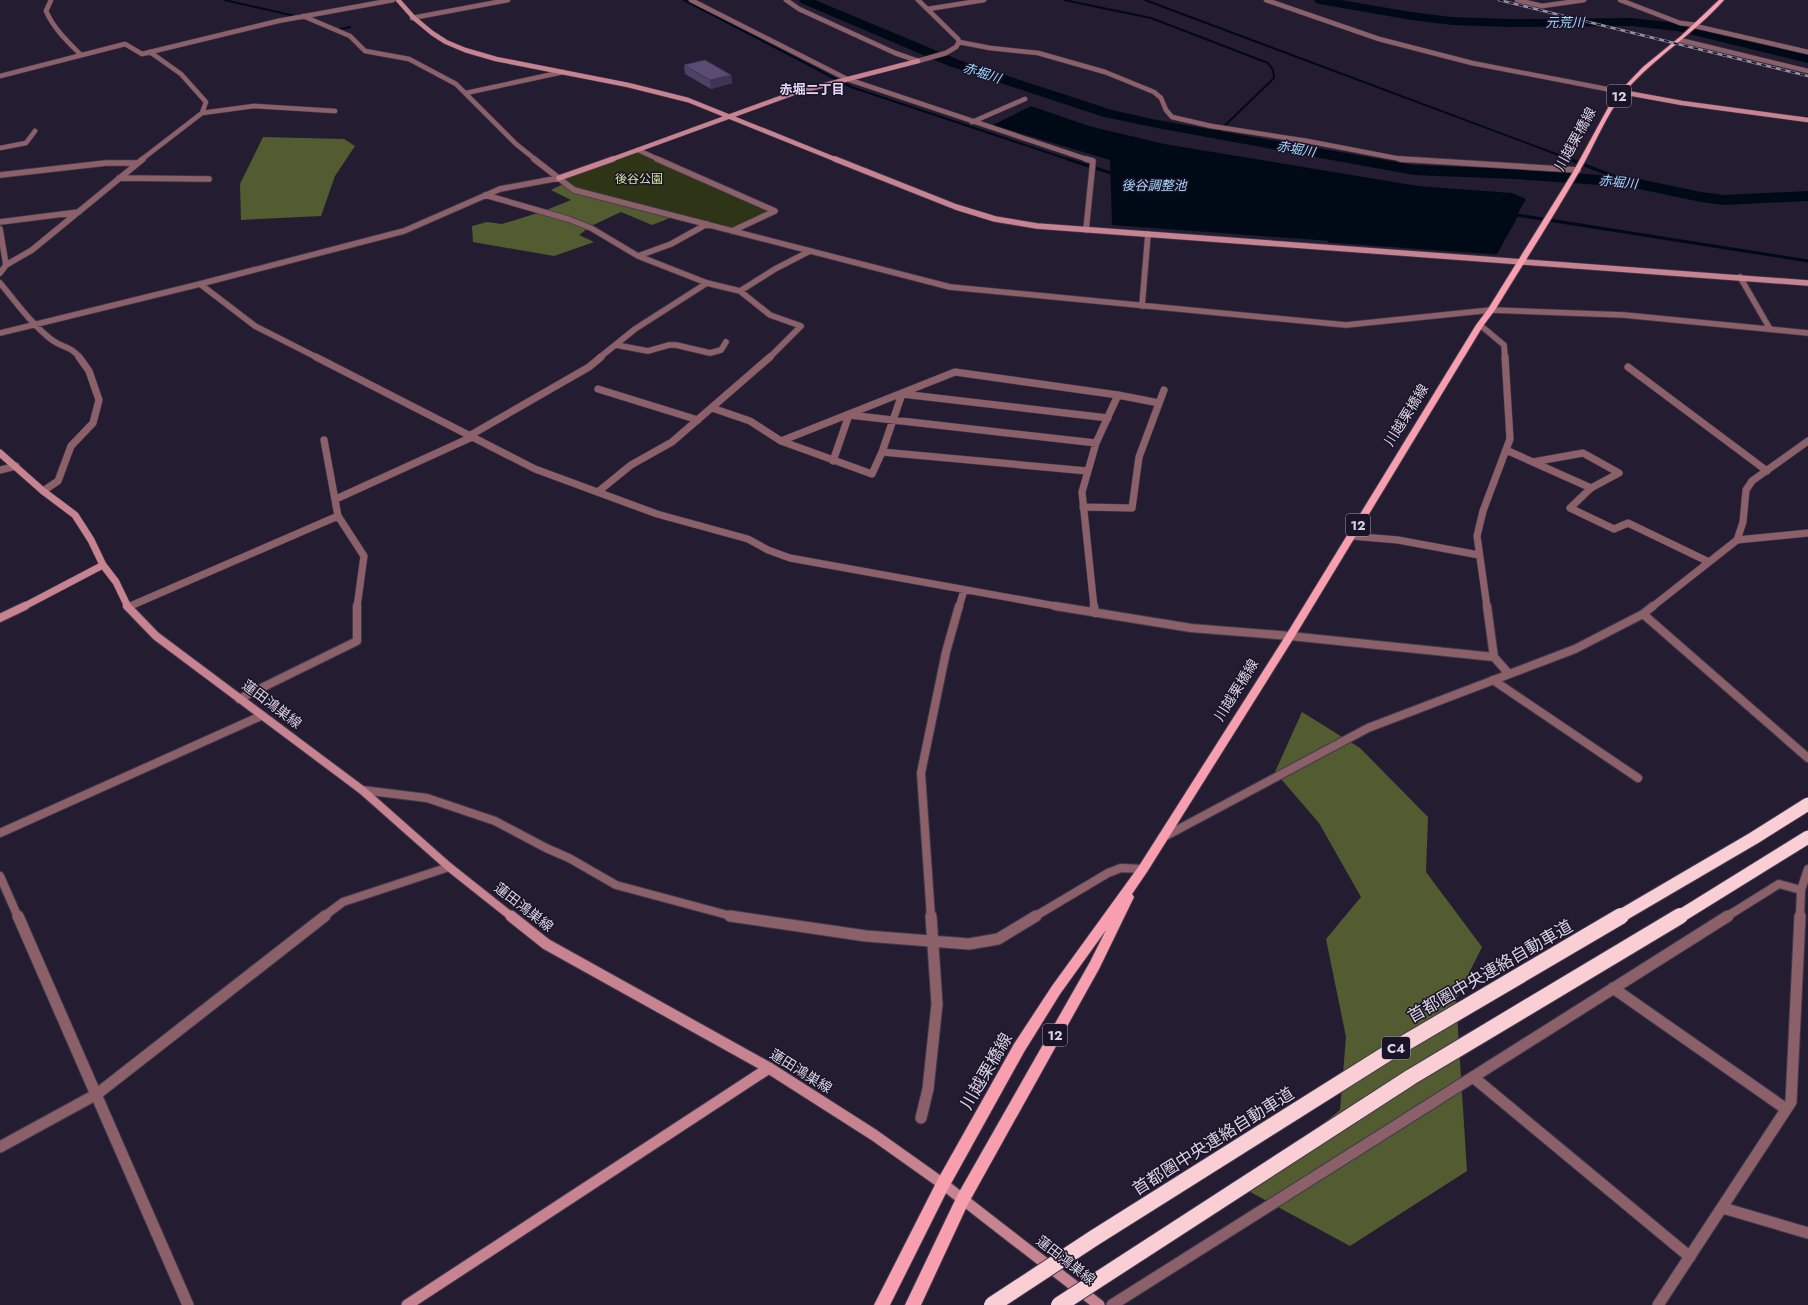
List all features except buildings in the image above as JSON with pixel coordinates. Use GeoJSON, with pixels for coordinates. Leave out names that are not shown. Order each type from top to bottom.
{"type":"FeatureCollection","features":[{"type":"Feature","properties":{"kind":"highway","name":"首都圏中央連絡自動車道"},"geometry":{"type":"LineString","coordinates":[[992,1305],[1094,1238],[1388,1053],[1747,842],[1808,804]]}},
{"type":"Feature","properties":{"kind":"highway","name":"C4"},"geometry":{"type":"LineString","coordinates":[[1059,1305],[1117,1266],[1411,1078],[1668,924],[1808,837]]}},
{"type":"Feature","properties":{"kind":"main road","name":"川越栗橋線"},"geometry":{"type":"LineString","coordinates":[[913,1305],[963,1199],[1095,965],[1143,869],[1161,838],[1290,636],[1480,325],[1491,310],[1575,174],[1612,106],[1622,92],[1645,68],[1681,39],[1722,0]]}},
{"type":"Feature","properties":{"kind":"main road","name":"川越栗橋線"},"geometry":{"type":"LineString","coordinates":[[882,1305],[943,1184],[1019,1048],[1056,990],[1143,869]]}},
{"type":"Feature","properties":{"kind":"street"},"geometry":{"type":"LineString","coordinates":[[51,0],[46,12],[50,21],[58,33],[82,55]]}},
{"type":"Feature","properties":{"kind":"street"},"geometry":{"type":"LineString","coordinates":[[0,76],[125,44],[142,54],[303,16],[393,0]]}},
{"type":"Feature","properties":{"kind":"street"},"geometry":{"type":"LineString","coordinates":[[398,0],[412,18],[431,33],[446,42],[476,54],[675,96],[730,116],[977,215],[1038,226],[1086,230],[1808,283]]}},
{"type":"Feature","properties":{"kind":"street"},"geometry":{"type":"LineString","coordinates":[[412,18],[508,0]]}},
{"type":"Feature","properties":{"kind":"street"},"geometry":{"type":"LineString","coordinates":[[691,0],[847,79],[972,122],[1093,161],[1086,230]]}},
{"type":"Feature","properties":{"kind":"street"},"geometry":{"type":"LineString","coordinates":[[786,0],[799,9],[895,53],[918,61]]}},
{"type":"Feature","properties":{"kind":"street"},"geometry":{"type":"LineString","coordinates":[[918,0],[958,39],[959,42],[990,48],[1038,53],[1105,72],[1154,92],[1161,98],[1166,110],[1172,117],[1211,126],[1307,141],[1408,160],[1575,174]]}},
{"type":"Feature","properties":{"kind":"street"},"geometry":{"type":"LineString","coordinates":[[928,9],[984,0]]}},
{"type":"Feature","properties":{"kind":"street"},"geometry":{"type":"LineString","coordinates":[[1266,0],[1379,39],[1472,63],[1682,103],[1808,120]]}},
{"type":"Feature","properties":{"kind":"street"},"geometry":{"type":"LineString","coordinates":[[1517,0],[1542,6],[1584,0]]}},
{"type":"Feature","properties":{"kind":"street"},"geometry":{"type":"LineString","coordinates":[[1620,0],[1680,23],[1808,52]]}},
{"type":"Feature","properties":{"kind":"street"},"geometry":{"type":"LineString","coordinates":[[303,16],[350,36],[365,51],[409,59],[456,84],[516,144],[574,190],[950,287],[1346,326],[1491,310],[1624,315],[1808,333]]}},
{"type":"Feature","properties":{"kind":"street"},"geometry":{"type":"LineString","coordinates":[[1681,39],[1808,71]]}},
{"type":"Feature","properties":{"kind":"street"},"geometry":{"type":"LineString","coordinates":[[0,333],[200,284],[404,231],[485,195],[513,186],[559,178],[794,93],[946,53],[956,47],[959,42]]}},
{"type":"Feature","properties":{"kind":"street"},"geometry":{"type":"LineString","coordinates":[[150,52],[175,68],[201,95],[206,102],[202,113]]}},
{"type":"Feature","properties":{"kind":"street"},"geometry":{"type":"LineString","coordinates":[[466,93],[563,72]]}},
{"type":"Feature","properties":{"kind":"street"},"geometry":{"type":"LineString","coordinates":[[972,122],[1024,99]]}},
{"type":"Feature","properties":{"kind":"street"},"geometry":{"type":"LineString","coordinates":[[0,273],[6,265],[32,250],[137,163],[202,113],[254,106],[335,111]]}},
{"type":"Feature","properties":{"kind":"street"},"geometry":{"type":"LineString","coordinates":[[0,148],[26,143],[35,131]]}},
{"type":"Feature","properties":{"kind":"street"},"geometry":{"type":"LineString","coordinates":[[638,150],[775,211],[732,231]]}},
{"type":"Feature","properties":{"kind":"street"},"geometry":{"type":"LineString","coordinates":[[0,174],[99,164],[137,163]]}},
{"type":"Feature","properties":{"kind":"street"},"geometry":{"type":"LineString","coordinates":[[119,178],[209,179]]}},
{"type":"Feature","properties":{"kind":"street"},"geometry":{"type":"LineString","coordinates":[[485,195],[568,219],[591,228],[638,256],[707,283],[740,291],[770,315],[801,326],[780,349],[672,442],[631,465],[599,491]]}},
{"type":"Feature","properties":{"kind":"street"},"geometry":{"type":"LineString","coordinates":[[0,222],[79,212]]}},
{"type":"Feature","properties":{"kind":"street"},"geometry":{"type":"LineString","coordinates":[[638,256],[671,244],[707,224]]}},
{"type":"Feature","properties":{"kind":"street"},"geometry":{"type":"LineString","coordinates":[[0,229],[6,265]]}},
{"type":"Feature","properties":{"kind":"street"},"geometry":{"type":"LineString","coordinates":[[1142,306],[1148,234]]}},
{"type":"Feature","properties":{"kind":"street"},"geometry":{"type":"LineString","coordinates":[[740,291],[775,269],[810,251]]}},
{"type":"Feature","properties":{"kind":"street"},"geometry":{"type":"LineString","coordinates":[[1740,277],[1770,329]]}},
{"type":"Feature","properties":{"kind":"street"},"geometry":{"type":"LineString","coordinates":[[0,283],[35,324],[53,341],[75,351],[89,371],[99,400],[93,423],[71,446],[58,481],[43,491]]}},
{"type":"Feature","properties":{"kind":"street"},"geometry":{"type":"LineString","coordinates":[[336,499],[471,437],[589,366],[635,329],[707,283]]}},
{"type":"Feature","properties":{"kind":"street"},"geometry":{"type":"LineString","coordinates":[[200,284],[255,326],[535,469],[599,491],[657,514],[748,539],[768,550],[790,558],[1095,613],[1191,628],[1290,636],[1494,657]]}},
{"type":"Feature","properties":{"kind":"street"},"geometry":{"type":"LineString","coordinates":[[1480,325],[1504,345],[1510,439],[1488,498],[1477,536],[1494,657],[1509,674]]}},
{"type":"Feature","properties":{"kind":"street"},"geometry":{"type":"LineString","coordinates":[[616,345],[648,350],[669,345],[676,345],[710,353],[721,350],[726,342]]}},
{"type":"Feature","properties":{"kind":"street"},"geometry":{"type":"LineString","coordinates":[[1628,366],[1767,471]]}},
{"type":"Feature","properties":{"kind":"street"},"geometry":{"type":"LineString","coordinates":[[781,441],[955,372],[1118,394],[1159,403]]}},
{"type":"Feature","properties":{"kind":"street"},"geometry":{"type":"LineString","coordinates":[[598,389],[698,420]]}},
{"type":"Feature","properties":{"kind":"street"},"geometry":{"type":"LineString","coordinates":[[1084,507],[1132,508],[1139,457],[1164,390]]}},
{"type":"Feature","properties":{"kind":"street"},"geometry":{"type":"LineString","coordinates":[[712,408],[750,421],[781,441],[872,474],[882,452],[902,394]]}},
{"type":"Feature","properties":{"kind":"street"},"geometry":{"type":"LineString","coordinates":[[902,394],[1108,418]]}},
{"type":"Feature","properties":{"kind":"street"},"geometry":{"type":"LineString","coordinates":[[1095,613],[1082,492],[1096,443],[1118,394]]}},
{"type":"Feature","properties":{"kind":"street"},"geometry":{"type":"LineString","coordinates":[[849,415],[893,422],[1096,443]]}},
{"type":"Feature","properties":{"kind":"street"},"geometry":{"type":"LineString","coordinates":[[833,461],[849,415]]}},
{"type":"Feature","properties":{"kind":"street"},"geometry":{"type":"LineString","coordinates":[[239,698],[357,641],[357,601],[364,556],[338,516],[324,440]]}},
{"type":"Feature","properties":{"kind":"street"},"geometry":{"type":"LineString","coordinates":[[1737,540],[1743,522],[1746,490],[1752,481],[1808,441]]}},
{"type":"Feature","properties":{"kind":"street"},"geometry":{"type":"LineString","coordinates":[[1506,450],[1591,488]]}},
{"type":"Feature","properties":{"kind":"street"},"geometry":{"type":"LineString","coordinates":[[882,452],[1087,471]]}},
{"type":"Feature","properties":{"kind":"street","name":"蓮田鴻巣線"},"geometry":{"type":"LineString","coordinates":[[0,453],[43,491],[75,515],[91,540],[103,565],[116,582],[128,607],[156,636],[261,716],[362,790],[449,867],[546,944],[769,1068],[874,1135],[963,1199],[1100,1305]]}},
{"type":"Feature","properties":{"kind":"street"},"geometry":{"type":"LineString","coordinates":[[1533,462],[1583,453],[1619,473],[1591,488],[1570,508],[1614,530],[1628,523],[1709,562]]}},
{"type":"Feature","properties":{"kind":"street"},"geometry":{"type":"LineString","coordinates":[[0,470],[16,466]]}},
{"type":"Feature","properties":{"kind":"street"},"geometry":{"type":"LineString","coordinates":[[128,607],[338,516]]}},
{"type":"Feature","properties":{"kind":"street"},"geometry":{"type":"LineString","coordinates":[[1161,838],[1368,728],[1575,649],[1643,614],[1737,540],[1808,533]]}},
{"type":"Feature","properties":{"kind":"street"},"geometry":{"type":"LineString","coordinates":[[1351,536],[1398,540],[1479,555]]}},
{"type":"Feature","properties":{"kind":"street"},"geometry":{"type":"LineString","coordinates":[[0,618],[44,597],[103,565]]}},
{"type":"Feature","properties":{"kind":"street"},"geometry":{"type":"LineString","coordinates":[[920,1118],[928,1089],[937,1004],[921,773],[946,652],[964,590]]}},
{"type":"Feature","properties":{"kind":"street"},"geometry":{"type":"LineString","coordinates":[[1643,614],[1808,758]]}},
{"type":"Feature","properties":{"kind":"street"},"geometry":{"type":"LineString","coordinates":[[1493,680],[1638,778]]}},
{"type":"Feature","properties":{"kind":"street"},"geometry":{"type":"LineString","coordinates":[[0,833],[261,716]]}},
{"type":"Feature","properties":{"kind":"street"},"geometry":{"type":"LineString","coordinates":[[362,790],[427,798],[487,818],[569,858],[616,885],[732,917],[866,936],[969,944],[998,939],[1108,873],[1121,868],[1143,869]]}},
{"type":"Feature","properties":{"kind":"street"},"geometry":{"type":"LineString","coordinates":[[0,1147],[97,1094],[343,902],[449,867]]}},
{"type":"Feature","properties":{"kind":"street"},"geometry":{"type":"LineString","coordinates":[[1658,1305],[1723,1208],[1791,1102],[1802,890],[1808,868]]}},
{"type":"Feature","properties":{"kind":"street"},"geometry":{"type":"LineString","coordinates":[[0,876],[97,1094],[188,1305]]}},
{"type":"Feature","properties":{"kind":"street"},"geometry":{"type":"LineString","coordinates":[[1112,1305],[1779,884],[1802,890]]}},
{"type":"Feature","properties":{"kind":"street"},"geometry":{"type":"LineString","coordinates":[[1613,988],[1786,1109]]}},
{"type":"Feature","properties":{"kind":"street"},"geometry":{"type":"LineString","coordinates":[[407,1305],[769,1068]]}},
{"type":"Feature","properties":{"kind":"street"},"geometry":{"type":"LineString","coordinates":[[1473,1077],[1690,1257]]}},
{"type":"Feature","properties":{"kind":"street"},"geometry":{"type":"LineString","coordinates":[[1723,1208],[1808,1234]]}},
{"type":"Feature","properties":{"kind":"green space"},"geometry":{"type":"Polygon","coordinates":[[[263,137],[344,139],[355,146],[335,176],[321,216],[241,220],[240,184],[263,137]]]}},
{"type":"Feature","properties":{"kind":"green space","name":"後谷公園"},"geometry":{"type":"Polygon","coordinates":[[[638,150],[775,211],[732,231],[574,190],[559,178],[638,150]]]}},
{"type":"Feature","properties":{"kind":"green space"},"geometry":{"type":"Polygon","coordinates":[[[565,183],[615,200],[675,216],[652,225],[621,212],[591,226],[579,235],[594,242],[554,256],[473,242],[472,226],[487,222],[502,224],[544,211],[571,200],[551,190],[565,183]]]}},
{"type":"Feature","properties":{"kind":"green space"},"geometry":{"type":"Polygon","coordinates":[[[1302,712],[1360,748],[1428,817],[1426,872],[1482,947],[1456,999],[1467,1171],[1350,1246],[1243,1188],[1340,1110],[1346,1037],[1326,939],[1361,897],[1319,823],[1275,772],[1302,712]]]}},
{"type":"Feature","properties":{"kind":"water","name":"後谷調整池"},"geometry":{"type":"Polygon","coordinates":[[[1031,106],[1089,126],[1164,144],[1418,186],[1512,193],[1526,199],[1496,253],[1112,225],[1110,160],[993,125],[1031,106]]]}},
{"type":"Feature","properties":{"kind":"waterway"},"geometry":{"type":"LineString","coordinates":[[224,0],[300,17]]}},
{"type":"Feature","properties":{"kind":"waterway"},"geometry":{"type":"LineString","coordinates":[[684,0],[851,87],[1067,159]]}},
{"type":"Feature","properties":{"kind":"waterway","name":"赤堀川"},"geometry":{"type":"LineString","coordinates":[[805,0],[954,63],[1109,114],[1157,124],[1414,170],[1515,174],[1629,182],[1701,197],[1724,200],[1808,196]]}},
{"type":"Feature","properties":{"kind":"waterway"},"geometry":{"type":"LineString","coordinates":[[1064,0],[1151,18],[1268,63],[1273,70],[1274,78],[1215,135]]}},
{"type":"Feature","properties":{"kind":"waterway"},"geometry":{"type":"LineString","coordinates":[[1145,0],[1572,160]]}},
{"type":"Feature","properties":{"kind":"waterway","name":"元荒川"},"geometry":{"type":"LineString","coordinates":[[1320,0],[1411,16],[1452,21],[1511,23],[1631,22],[1677,27],[1808,59]]}},
{"type":"Feature","properties":{"kind":"waterway"},"geometry":{"type":"LineString","coordinates":[[336,30],[350,27]]}},
{"type":"Feature","properties":{"kind":"waterway"},"geometry":{"type":"LineString","coordinates":[[1067,159],[1114,174]]}},
{"type":"Feature","properties":{"kind":"waterway"},"geometry":{"type":"LineString","coordinates":[[1569,159],[1629,182]]}},
{"type":"Feature","properties":{"kind":"waterway"},"geometry":{"type":"LineString","coordinates":[[1329,241],[1496,253],[1517,215],[1808,261]]}},
{"type":"Feature","properties":{"kind":"railway"},"geometry":{"type":"LineString","coordinates":[[1499,0],[1808,76]]}},
{"type":"Feature","properties":{"kind":"district","name":"赤堀二丁目"},"geometry":{"type":"Point","coordinates":[812,89]}}]}
